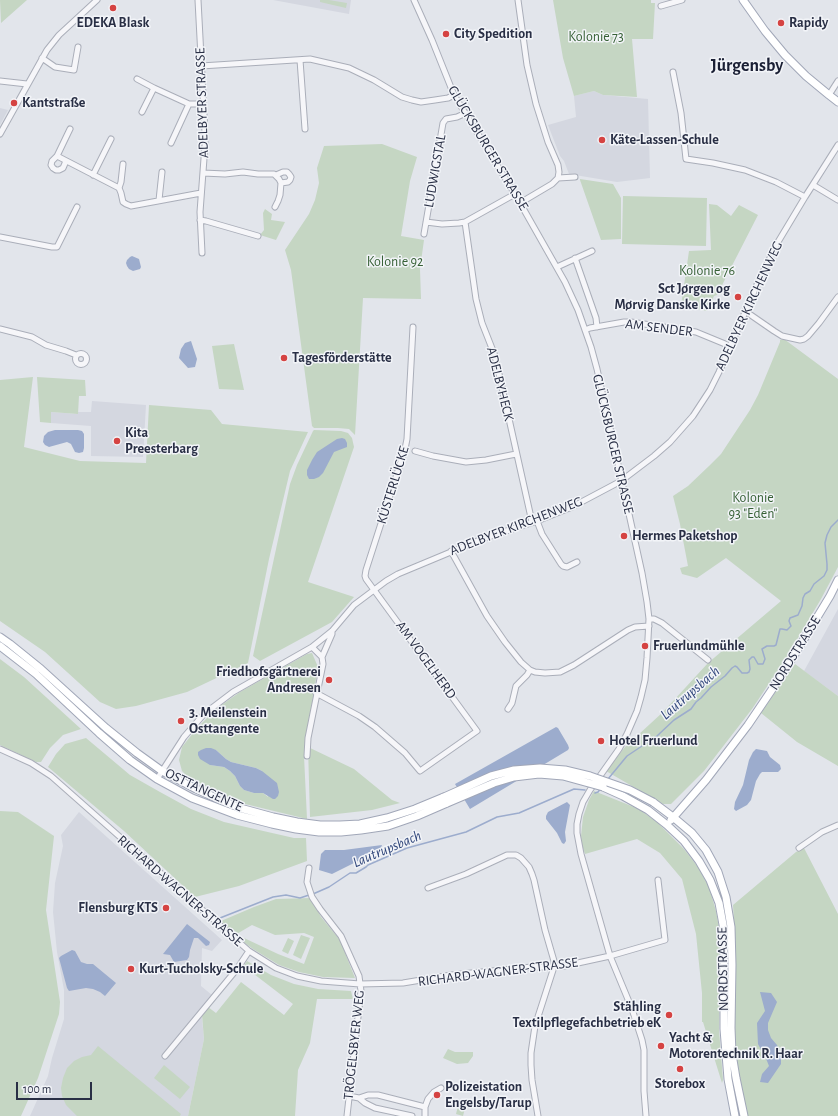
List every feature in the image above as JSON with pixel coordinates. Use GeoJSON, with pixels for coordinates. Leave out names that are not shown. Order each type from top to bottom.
{"type":"FeatureCollection","features":[{"type":"Feature","properties":{"kind":"main road"},"geometry":{"type":"LineString","coordinates":[[743,0],[765,32],[785,55],[806,76],[838,102]]}},
{"type":"Feature","properties":{"kind":"main road","name":"NORDSTRASSE"},"geometry":{"type":"LineString","coordinates":[[735,1116],[728,1079],[725,1048],[724,930],[719,903],[710,880],[699,861],[684,841],[667,825],[706,780],[748,725],[795,654],[838,580]]}},
{"type":"Feature","properties":{"kind":"main road","name":"OSTTANGENTE"},"geometry":{"type":"LineString","coordinates":[[0,638],[10,644],[41,669],[106,728],[162,771],[196,789],[240,808],[297,822],[320,825],[360,824],[387,818],[514,777],[539,774],[563,776],[603,787],[648,810],[667,825]]}},
{"type":"Feature","properties":{"kind":"main road","name":"OSTTANGENTE"},"geometry":{"type":"LineString","coordinates":[[0,646],[36,674],[99,734],[130,760],[157,779],[192,798],[237,815],[272,824],[319,832],[341,832],[388,826],[417,816],[491,776],[514,770],[540,768],[565,770],[590,776],[630,790],[653,802],[673,817]]}},
{"type":"Feature","properties":{"kind":"main road","name":"NORDSTRASSE"},"geometry":{"type":"LineString","coordinates":[[673,817],[692,834],[706,850],[718,872],[726,897],[731,927],[732,1054],[744,1116]]}},
{"type":"Feature","properties":{"kind":"street"},"geometry":{"type":"LineString","coordinates":[[0,134],[47,50],[59,35],[97,0]]}},
{"type":"Feature","properties":{"kind":"street","name":"ADELBYER STRASSE"},"geometry":{"type":"LineString","coordinates":[[198,0],[205,145],[200,220],[202,253]]}},
{"type":"Feature","properties":{"kind":"street","name":"GLÜCKSBURGER STRASSE"},"geometry":{"type":"LineString","coordinates":[[414,0],[454,95],[515,194],[573,297],[597,369],[643,579],[648,607],[649,626],[646,668],[642,693],[637,711],[619,749],[583,802],[577,824],[577,840],[610,956],[632,1009],[642,1040],[644,1050],[644,1091],[646,1116]]}},
{"type":"Feature","properties":{"kind":"street"},"geometry":{"type":"LineString","coordinates":[[518,0],[527,65],[548,142],[558,165],[559,172],[558,178],[552,184],[520,203]]}},
{"type":"Feature","properties":{"kind":"street"},"geometry":{"type":"LineString","coordinates":[[661,6],[682,0]]}},
{"type":"Feature","properties":{"kind":"street"},"geometry":{"type":"LineString","coordinates":[[42,58],[55,67],[74,70],[78,47]]}},
{"type":"Feature","properties":{"kind":"street"},"geometry":{"type":"LineString","coordinates":[[300,60],[305,129]]}},
{"type":"Feature","properties":{"kind":"street"},"geometry":{"type":"LineString","coordinates":[[201,66],[317,60],[349,68],[374,80],[402,97],[412,100],[421,102],[448,98],[454,95]]}},
{"type":"Feature","properties":{"kind":"street"},"geometry":{"type":"LineString","coordinates":[[673,72],[681,113],[686,159],[745,170],[776,182],[805,197]]}},
{"type":"Feature","properties":{"kind":"street"},"geometry":{"type":"LineString","coordinates":[[137,79],[189,104],[203,104]]}},
{"type":"Feature","properties":{"kind":"street"},"geometry":{"type":"LineString","coordinates":[[0,81],[27,84]]}},
{"type":"Feature","properties":{"kind":"street"},"geometry":{"type":"LineString","coordinates":[[828,95],[838,81]]}},
{"type":"Feature","properties":{"kind":"street"},"geometry":{"type":"LineString","coordinates":[[142,112],[154,88]]}},
{"type":"Feature","properties":{"kind":"street"},"geometry":{"type":"LineString","coordinates":[[171,143],[189,104]]}},
{"type":"Feature","properties":{"kind":"street","name":"LUDWIGSTAL"},"geometry":{"type":"LineString","coordinates":[[424,234],[443,123],[446,119],[457,117],[466,113]]}},
{"type":"Feature","properties":{"kind":"street"},"geometry":{"type":"LineString","coordinates":[[66,161],[63,168],[56,170],[53,168],[52,161],[57,156],[70,130]]}},
{"type":"Feature","properties":{"kind":"street"},"geometry":{"type":"LineString","coordinates":[[93,175],[111,139]]}},
{"type":"Feature","properties":{"kind":"street","name":"ADELBYER KIRCHENWEG"},"geometry":{"type":"LineString","coordinates":[[157,779],[184,737],[194,724],[210,709],[233,692],[312,647],[332,631],[354,605],[374,589],[398,574],[451,551],[572,507],[621,480],[665,446],[693,416],[714,383],[759,280],[778,242],[838,145]]}},
{"type":"Feature","properties":{"kind":"street"},"geometry":{"type":"LineString","coordinates":[[57,156],[119,188]]}},
{"type":"Feature","properties":{"kind":"street"},"geometry":{"type":"LineString","coordinates":[[123,164],[119,188],[123,202],[131,206],[201,193]]}},
{"type":"Feature","properties":{"kind":"street"},"geometry":{"type":"LineString","coordinates":[[159,200],[162,172]]}},
{"type":"Feature","properties":{"kind":"street"},"geometry":{"type":"LineString","coordinates":[[203,174],[243,172],[276,175],[287,172],[291,177],[290,180],[288,182],[281,183]]}},
{"type":"Feature","properties":{"kind":"street"},"geometry":{"type":"LineString","coordinates":[[275,207],[280,195],[281,183],[276,175]]}},
{"type":"Feature","properties":{"kind":"street"},"geometry":{"type":"LineString","coordinates":[[558,178],[575,177]]}},
{"type":"Feature","properties":{"kind":"street"},"geometry":{"type":"LineString","coordinates":[[813,185],[838,200]]}},
{"type":"Feature","properties":{"kind":"street","name":"LUDWIGSTAL"},"geometry":{"type":"LineString","coordinates":[[426,222],[442,224],[465,222],[515,194]]}},
{"type":"Feature","properties":{"kind":"street"},"geometry":{"type":"LineString","coordinates":[[0,237],[52,247],[57,246],[77,207]]}},
{"type":"Feature","properties":{"kind":"street"},"geometry":{"type":"LineString","coordinates":[[200,220],[258,236]]}},
{"type":"Feature","properties":{"kind":"street","name":"ADELBYHECK"},"geometry":{"type":"LineString","coordinates":[[465,222],[476,299],[482,323],[495,356],[516,454],[535,521],[563,566],[566,567],[577,562]]}},
{"type":"Feature","properties":{"kind":"street"},"geometry":{"type":"LineString","coordinates":[[557,267],[592,251]]}},
{"type":"Feature","properties":{"kind":"street"},"geometry":{"type":"LineString","coordinates":[[575,258],[596,318],[597,327]]}},
{"type":"Feature","properties":{"kind":"street"},"geometry":{"type":"LineString","coordinates":[[745,311],[774,332],[782,336],[800,340],[808,336],[838,297]]}},
{"type":"Feature","properties":{"kind":"street","name":"AM SENDER"},"geometry":{"type":"LineString","coordinates":[[585,330],[624,322],[696,332],[730,346]]}},
{"type":"Feature","properties":{"kind":"street","name":"KÜSTERLÜCKE"},"geometry":{"type":"LineString","coordinates":[[374,589],[365,576],[407,439],[413,327]]}},
{"type":"Feature","properties":{"kind":"street"},"geometry":{"type":"LineString","coordinates":[[0,329],[32,337],[46,345],[76,355]]}},
{"type":"Feature","properties":{"kind":"street"},"geometry":{"type":"LineString","coordinates":[[415,451],[466,462],[516,454]]}},
{"type":"Feature","properties":{"kind":"street"},"geometry":{"type":"LineString","coordinates":[[451,551],[487,616],[516,656],[530,670],[535,672],[545,674],[560,672],[574,665],[628,630],[635,627],[649,626]]}},
{"type":"Feature","properties":{"kind":"street","name":"AM VOGELHERD"},"geometry":{"type":"LineString","coordinates":[[316,693],[359,716],[375,727],[405,753],[420,771],[477,730],[374,589]]}},
{"type":"Feature","properties":{"kind":"street"},"geometry":{"type":"LineString","coordinates":[[649,619],[662,622],[708,660]]}},
{"type":"Feature","properties":{"kind":"street"},"geometry":{"type":"LineString","coordinates":[[307,756],[308,738],[323,664],[322,657],[332,631]]}},
{"type":"Feature","properties":{"kind":"street"},"geometry":{"type":"LineString","coordinates":[[312,647],[322,657]]}},
{"type":"Feature","properties":{"kind":"street"},"geometry":{"type":"LineString","coordinates":[[508,709],[512,703],[516,686],[530,670]]}},
{"type":"Feature","properties":{"kind":"street","name":"RICHARD-WAGNER-STRASSE"},"geometry":{"type":"LineString","coordinates":[[0,749],[31,763],[51,776],[250,951],[276,968],[297,976],[321,981],[360,984],[403,984],[451,975],[532,967],[564,966],[610,956],[665,940],[658,880]]}},
{"type":"Feature","properties":{"kind":"street"},"geometry":{"type":"LineString","coordinates":[[799,848],[822,832],[838,825]]}},
{"type":"Feature","properties":{"kind":"street"},"geometry":{"type":"LineString","coordinates":[[428,888],[466,874],[507,855],[516,855],[529,867],[534,880],[545,930],[554,961],[554,967],[536,1026],[531,1053],[530,1065],[538,1116]]}},
{"type":"Feature","properties":{"kind":"street","name":"TRÖGELSBYER WEG"},"geometry":{"type":"LineString","coordinates":[[310,868],[307,882],[309,891],[320,909],[341,936],[359,976],[361,991],[347,1116]]}},
{"type":"Feature","properties":{"kind":"street"},"geometry":{"type":"LineString","coordinates":[[165,1056],[250,951]]}},
{"type":"Feature","properties":{"kind":"street"},"geometry":{"type":"LineString","coordinates":[[425,1116],[425,1107],[428,1099],[434,1092],[441,1088]]}},
{"type":"Feature","properties":{"kind":"street"},"geometry":{"type":"LineString","coordinates":[[359,1098],[368,1095],[378,1095],[425,1107]]}},
{"type":"Feature","properties":{"kind":"street"},"geometry":{"type":"LineString","coordinates":[[349,1096],[359,1098],[375,1108],[412,1116]]}},
{"type":"Feature","properties":{"kind":"shaded area"},"geometry":{"type":"Polygon","coordinates":[[[273,0],[351,0],[349,14],[273,0]]]}},
{"type":"Feature","properties":{"kind":"shaded area","name":"Käte-Lassen-Schule"},"geometry":{"type":"Polygon","coordinates":[[[594,91],[603,95],[648,99],[650,178],[617,182],[569,174],[548,125],[576,117],[574,96],[594,91]]]}},
{"type":"Feature","properties":{"kind":"shaded area"},"geometry":{"type":"Polygon","coordinates":[[[0,108],[8,110],[0,125],[0,108]]]}},
{"type":"Feature","properties":{"kind":"shaded area","name":"Kita Preesterbarg"},"geometry":{"type":"Polygon","coordinates":[[[92,401],[146,405],[143,457],[91,456],[91,426],[51,423],[51,412],[78,414],[78,412],[91,412],[92,401]]]}},
{"type":"Feature","properties":{"kind":"shaded area"},"geometry":{"type":"Polygon","coordinates":[[[838,609],[838,696],[804,671],[838,609]]]}},
{"type":"Feature","properties":{"kind":"shaded area","name":"Kurt-Tucholsky-Schule"},"geometry":{"type":"Polygon","coordinates":[[[79,812],[222,940],[212,951],[202,948],[201,986],[212,995],[201,1009],[204,1039],[188,1116],[30,1116],[48,1076],[64,1019],[64,990],[57,952],[53,912],[55,883],[63,846],[61,835],[79,812]]]}},
{"type":"Feature","properties":{"kind":"green space"},"geometry":{"type":"Polygon","coordinates":[[[0,0],[27,0],[1,23],[0,0]]]}},
{"type":"Feature","properties":{"kind":"green space"},"geometry":{"type":"Polygon","coordinates":[[[320,0],[347,3],[346,8],[320,2],[320,0]]]}},
{"type":"Feature","properties":{"kind":"green space","name":"Kolonie 73"},"geometry":{"type":"Polygon","coordinates":[[[553,0],[651,0],[651,3],[655,3],[653,39],[632,39],[637,97],[603,95],[594,91],[574,96],[563,58],[553,0]]]}},
{"type":"Feature","properties":{"kind":"green space","name":"Kolonie 92"},"geometry":{"type":"Polygon","coordinates":[[[382,144],[417,157],[410,181],[401,236],[424,240],[420,269],[421,299],[363,298],[355,435],[349,429],[314,428],[312,426],[291,270],[285,250],[309,214],[315,200],[319,183],[317,168],[324,146],[382,144]]]}},
{"type":"Feature","properties":{"kind":"green space"},"geometry":{"type":"Polygon","coordinates":[[[580,179],[613,184],[621,198],[621,239],[601,240],[580,179]]]}},
{"type":"Feature","properties":{"kind":"green space"},"geometry":{"type":"Polygon","coordinates":[[[623,196],[707,198],[706,246],[622,244],[623,196]]]}},
{"type":"Feature","properties":{"kind":"green space","name":"Kolonie 76"},"geometry":{"type":"Polygon","coordinates":[[[709,204],[717,205],[731,216],[739,205],[758,215],[717,295],[714,296],[707,311],[681,306],[689,251],[711,250],[709,204]]]}},
{"type":"Feature","properties":{"kind":"green space"},"geometry":{"type":"Polygon","coordinates":[[[265,209],[272,214],[271,220],[285,222],[276,240],[260,235],[264,230],[263,213],[265,209]]]}},
{"type":"Feature","properties":{"kind":"green space","name":"Kolonie 93 \"Eden\""},"geometry":{"type":"Polygon","coordinates":[[[784,339],[838,379],[838,567],[786,658],[752,709],[704,771],[671,804],[663,804],[606,771],[625,747],[663,712],[708,663],[781,601],[726,558],[697,578],[682,574],[680,568],[688,566],[673,496],[688,486],[721,454],[750,410],[758,395],[780,340],[784,339]]]}},
{"type":"Feature","properties":{"kind":"green space"},"geometry":{"type":"Polygon","coordinates":[[[234,344],[244,390],[219,389],[212,346],[234,344]]]}},
{"type":"Feature","properties":{"kind":"green space"},"geometry":{"type":"Polygon","coordinates":[[[33,377],[24,447],[80,461],[146,463],[149,405],[211,410],[222,424],[308,432],[290,471],[269,559],[248,663],[187,692],[136,706],[116,709],[100,702],[45,652],[0,621],[0,380],[33,377]]]}},
{"type":"Feature","properties":{"kind":"green space"},"geometry":{"type":"Polygon","coordinates":[[[37,377],[85,380],[86,396],[79,396],[78,414],[51,412],[51,423],[40,422],[37,377]]]}},
{"type":"Feature","properties":{"kind":"green space"},"geometry":{"type":"Polygon","coordinates":[[[314,430],[341,431],[348,433],[352,438],[354,447],[308,582],[354,597],[332,622],[260,661],[253,656],[290,484],[297,465],[314,430]]]}},
{"type":"Feature","properties":{"kind":"green space"},"geometry":{"type":"Polygon","coordinates":[[[312,653],[318,667],[304,756],[307,819],[241,803],[189,778],[182,771],[179,760],[182,747],[197,728],[216,709],[240,692],[307,654],[312,653]],[[216,750],[210,765],[224,767],[230,771],[244,790],[254,793],[263,793],[268,797],[262,771],[256,768],[231,762],[216,750]]]}},
{"type":"Feature","properties":{"kind":"green space"},"geometry":{"type":"Polygon","coordinates":[[[0,659],[24,677],[81,729],[63,735],[50,748],[41,762],[36,762],[0,745],[0,659]]]}},
{"type":"Feature","properties":{"kind":"green space"},"geometry":{"type":"Polygon","coordinates":[[[795,664],[838,696],[838,766],[797,742],[761,713],[795,664]]]}},
{"type":"Feature","properties":{"kind":"green space"},"geometry":{"type":"Polygon","coordinates":[[[86,738],[130,775],[191,809],[224,822],[294,838],[306,838],[307,861],[239,886],[195,897],[124,831],[48,767],[56,754],[65,744],[86,738]]]}},
{"type":"Feature","properties":{"kind":"green space"},"geometry":{"type":"Polygon","coordinates":[[[308,747],[354,769],[392,800],[400,803],[372,810],[310,817],[308,747]]]}},
{"type":"Feature","properties":{"kind":"green space"},"geometry":{"type":"Polygon","coordinates":[[[594,791],[639,809],[658,823],[684,849],[698,867],[709,887],[716,911],[721,938],[719,1030],[722,1083],[702,1022],[702,993],[696,934],[682,879],[660,853],[637,839],[585,854],[581,836],[583,817],[594,791]]]}},
{"type":"Feature","properties":{"kind":"green space"},"geometry":{"type":"Polygon","coordinates":[[[0,811],[18,812],[54,836],[46,910],[60,1002],[59,1014],[38,1078],[21,1116],[0,1116],[0,811]]]}},
{"type":"Feature","properties":{"kind":"green space"},"geometry":{"type":"Polygon","coordinates":[[[804,848],[838,914],[838,1116],[748,1116],[736,1060],[734,1020],[736,953],[733,905],[796,852],[804,848]]]}},
{"type":"Feature","properties":{"kind":"green space"},"geometry":{"type":"Polygon","coordinates":[[[311,898],[321,917],[340,940],[355,978],[323,977],[299,972],[279,965],[241,940],[244,938],[304,964],[314,937],[304,933],[275,935],[252,925],[235,935],[221,921],[276,899],[311,898]]]}},
{"type":"Feature","properties":{"kind":"green space"},"geometry":{"type":"Polygon","coordinates":[[[301,935],[310,938],[301,959],[293,955],[301,935]]]}},
{"type":"Feature","properties":{"kind":"green space"},"geometry":{"type":"Polygon","coordinates":[[[288,938],[294,941],[288,954],[282,951],[288,938]]]}},
{"type":"Feature","properties":{"kind":"green space"},"geometry":{"type":"Polygon","coordinates":[[[247,961],[271,975],[294,984],[318,989],[351,991],[353,999],[317,999],[310,1043],[298,1070],[295,1116],[188,1116],[204,1039],[202,1015],[208,1007],[216,1013],[241,982],[284,1015],[293,1004],[250,971],[242,968],[247,961]]]}},
{"type":"Feature","properties":{"kind":"green space"},"geometry":{"type":"Polygon","coordinates":[[[98,1046],[181,1114],[180,1116],[77,1116],[66,1105],[62,1096],[61,1088],[63,1078],[67,1068],[74,1061],[91,1055],[98,1046]]]}},
{"type":"Feature","properties":{"kind":"green space"},"geometry":{"type":"Polygon","coordinates":[[[448,1049],[455,1052],[473,1052],[473,1056],[468,1063],[457,1064],[443,1058],[448,1049]]]}},
{"type":"Feature","properties":{"kind":"green space"},"geometry":{"type":"Polygon","coordinates":[[[164,1065],[190,1087],[180,1099],[154,1078],[164,1065]]]}},
{"type":"Feature","properties":{"kind":"green space"},"geometry":{"type":"Polygon","coordinates":[[[459,1102],[466,1104],[463,1116],[456,1114],[459,1102]]]}},
{"type":"Feature","properties":{"kind":"water"},"geometry":{"type":"Polygon","coordinates":[[[132,256],[139,259],[140,269],[133,271],[127,266],[127,260],[132,256]]]}},
{"type":"Feature","properties":{"kind":"water"},"geometry":{"type":"Polygon","coordinates":[[[191,341],[197,359],[195,367],[188,368],[179,358],[181,349],[185,343],[191,341]]]}},
{"type":"Feature","properties":{"kind":"water"},"geometry":{"type":"Polygon","coordinates":[[[55,430],[82,431],[84,434],[83,452],[75,452],[71,444],[67,442],[49,447],[45,445],[43,442],[44,436],[48,432],[55,430]]]}},
{"type":"Feature","properties":{"kind":"water"},"geometry":{"type":"Polygon","coordinates":[[[337,439],[345,439],[347,447],[334,452],[323,473],[319,477],[309,479],[307,470],[317,452],[337,439]]]}},
{"type":"Feature","properties":{"kind":"water"},"geometry":{"type":"Polygon","coordinates":[[[556,727],[568,745],[568,750],[470,809],[455,784],[556,727]]]}},
{"type":"Feature","properties":{"kind":"water"},"geometry":{"type":"Polygon","coordinates":[[[206,748],[216,750],[231,762],[256,768],[262,771],[277,783],[279,792],[278,796],[273,799],[263,793],[254,793],[244,790],[230,771],[224,767],[210,765],[200,759],[198,752],[206,748]]]}},
{"type":"Feature","properties":{"kind":"water"},"geometry":{"type":"Polygon","coordinates":[[[756,749],[767,751],[770,757],[780,765],[781,769],[778,772],[762,772],[756,781],[751,800],[747,805],[736,811],[734,809],[735,802],[743,785],[749,760],[756,749]]]}},
{"type":"Feature","properties":{"kind":"water"},"geometry":{"type":"Polygon","coordinates":[[[567,802],[570,805],[565,832],[566,841],[564,844],[546,819],[546,816],[548,812],[567,802]]]}},
{"type":"Feature","properties":{"kind":"water"},"geometry":{"type":"Polygon","coordinates":[[[382,845],[380,850],[332,874],[319,870],[321,854],[325,850],[344,850],[382,845]]]}},
{"type":"Feature","properties":{"kind":"water"},"geometry":{"type":"Polygon","coordinates":[[[187,924],[210,942],[209,945],[206,946],[198,938],[194,938],[187,960],[174,962],[170,955],[163,954],[187,924]]]}},
{"type":"Feature","properties":{"kind":"water"},"geometry":{"type":"Polygon","coordinates":[[[72,950],[75,951],[81,962],[93,964],[116,983],[105,996],[93,989],[86,988],[69,991],[59,958],[72,950]]]}},
{"type":"Feature","properties":{"kind":"water"},"geometry":{"type":"Polygon","coordinates":[[[760,992],[771,993],[777,1002],[768,1023],[768,1030],[781,1055],[781,1064],[768,1083],[760,1082],[762,1074],[769,1066],[758,1044],[757,1023],[765,1011],[760,992]]]}},
{"type":"Feature","properties":{"kind":"waterway","name":"Lautrupsbach"},"geometry":{"type":"LineString","coordinates":[[608,779],[627,756],[657,736],[674,720],[691,709],[696,702],[732,668],[735,666],[742,673],[749,672],[749,660],[752,657],[754,657],[758,664],[763,664],[765,659],[762,649],[767,646],[776,645],[780,629],[787,630],[791,626],[789,621],[790,618],[798,615],[805,594],[810,591],[814,584],[824,576],[827,570],[825,543],[831,527],[838,520]]}},
{"type":"Feature","properties":{"kind":"waterway","name":"Lautrupsbach"},"geometry":{"type":"LineString","coordinates":[[595,793],[601,788]]}},
{"type":"Feature","properties":{"kind":"waterway","name":"Lautrupsbach"},"geometry":{"type":"LineString","coordinates":[[313,894],[329,887],[350,873],[356,873],[368,865],[407,848],[466,832],[497,817],[519,813],[574,789],[585,790]]}},
{"type":"Feature","properties":{"kind":"waterway","name":"Lautrupsbach"},"geometry":{"type":"LineString","coordinates":[[220,918],[273,897],[286,895],[300,898],[309,895]]}},
{"type":"Feature","properties":{"kind":"place","name":"EDEKA Blask"},"geometry":{"type":"Point","coordinates":[113,8]}},
{"type":"Feature","properties":{"kind":"place","name":"Rapidy"},"geometry":{"type":"Point","coordinates":[781,23]}},
{"type":"Feature","properties":{"kind":"place","name":"City Spedition"},"geometry":{"type":"Point","coordinates":[446,34]}},
{"type":"Feature","properties":{"kind":"place","name":"Kantstraße"},"geometry":{"type":"Point","coordinates":[14,103]}},
{"type":"Feature","properties":{"kind":"place","name":"Käte-Lassen-Schule"},"geometry":{"type":"Point","coordinates":[602,140]}},
{"type":"Feature","properties":{"kind":"place","name":"Sct Jørgen og Mørvig Danske Kirke"},"geometry":{"type":"Point","coordinates":[738,297]}},
{"type":"Feature","properties":{"kind":"place","name":"Tagesförderstätte"},"geometry":{"type":"Point","coordinates":[284,358]}},
{"type":"Feature","properties":{"kind":"place","name":"Kita Preesterbarg"},"geometry":{"type":"Point","coordinates":[117,441]}},
{"type":"Feature","properties":{"kind":"place","name":"Hermes Paketshop"},"geometry":{"type":"Point","coordinates":[624,536]}},
{"type":"Feature","properties":{"kind":"place","name":"Fruerlundmühle"},"geometry":{"type":"Point","coordinates":[645,646]}},
{"type":"Feature","properties":{"kind":"place","name":"Friedhofsgärtnerei Andresen"},"geometry":{"type":"Point","coordinates":[329,680]}},
{"type":"Feature","properties":{"kind":"place","name":"3. Meilenstein Osttangente"},"geometry":{"type":"Point","coordinates":[181,721]}},
{"type":"Feature","properties":{"kind":"place","name":"Hotel Fruerlund"},"geometry":{"type":"Point","coordinates":[601,741]}},
{"type":"Feature","properties":{"kind":"place","name":"Flensburg KTS"},"geometry":{"type":"Point","coordinates":[166,908]}},
{"type":"Feature","properties":{"kind":"place","name":"Kurt-Tucholsky-Schule"},"geometry":{"type":"Point","coordinates":[131,969]}},
{"type":"Feature","properties":{"kind":"place","name":"Stähling Textilpflegefachbetrieb eK"},"geometry":{"type":"Point","coordinates":[669,1015]}},
{"type":"Feature","properties":{"kind":"place","name":"Yacht & Motorentechnik R. Haar"},"geometry":{"type":"Point","coordinates":[661,1046]}},
{"type":"Feature","properties":{"kind":"place","name":"Storebox"},"geometry":{"type":"Point","coordinates":[680,1069]}},
{"type":"Feature","properties":{"kind":"place","name":"Polizeistation Engelsby/Tarup"},"geometry":{"type":"Point","coordinates":[437,1095]}},
{"type":"Feature","properties":{"kind":"district","name":"Jürgensby"},"geometry":{"type":"Point","coordinates":[747,66]}}]}
